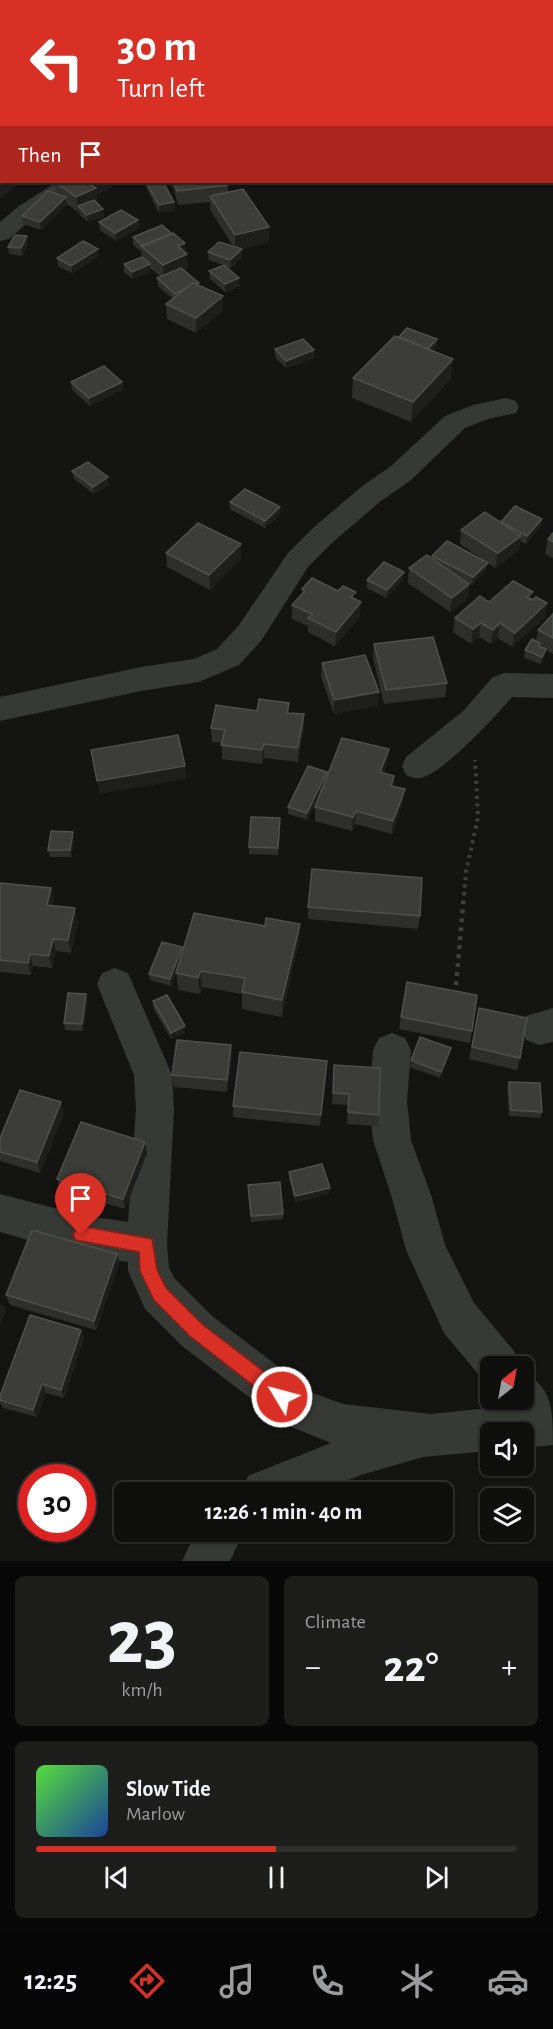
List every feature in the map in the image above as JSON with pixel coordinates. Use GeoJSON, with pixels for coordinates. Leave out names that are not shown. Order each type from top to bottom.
{"type":"FeatureCollection","features":[{"type":"Feature","properties":{"kind":"street"},"geometry":{"type":"LineString","coordinates":[[0,234],[27,211],[70,183]]}},
{"type":"Feature","properties":{"kind":"street"},"geometry":{"type":"LineString","coordinates":[[0,709],[141,679],[199,670],[228,657],[250,633],[298,560],[324,534],[400,473],[454,422],[483,411],[506,406]]}},
{"type":"Feature","properties":{"kind":"street"},"geometry":{"type":"LineString","coordinates":[[418,766],[474,720],[504,685],[553,686]]}},
{"type":"Feature","properties":{"kind":"street"},"geometry":{"type":"LineString","coordinates":[[115,984],[153,1075],[155,1108],[147,1245],[149,1271],[160,1294],[197,1331],[299,1409],[343,1426],[430,1436]]}},
{"type":"Feature","properties":{"kind":"street"},"geometry":{"type":"LineString","coordinates":[[392,1050],[388,1101],[392,1140],[412,1198],[426,1250],[459,1318],[491,1356]]}},
{"type":"Feature","properties":{"kind":"street"},"geometry":{"type":"LineString","coordinates":[[0,1213],[81,1235],[147,1245]]}},
{"type":"Feature","properties":{"kind":"street"},"geometry":{"type":"LineString","coordinates":[[289,1482],[361,1453],[430,1436],[541,1414]]}},
{"type":"Feature","properties":{"kind":"street"},"geometry":{"type":"LineString","coordinates":[[205,1561],[215,1542]]}},
{"type":"Feature","properties":{"kind":"path"},"geometry":{"type":"LineString","coordinates":[[456,986],[466,872],[478,817],[474,720]]}},
{"type":"Feature","properties":{"kind":"building"},"geometry":{"type":"Polygon","coordinates":[[[56,183],[88,183],[96,188],[76,197],[56,183]]]}},
{"type":"Feature","properties":{"kind":"building"},"geometry":{"type":"Polygon","coordinates":[[[147,183],[164,183],[174,202],[159,205],[147,183]]]}},
{"type":"Feature","properties":{"kind":"building"},"geometry":{"type":"Polygon","coordinates":[[[174,183],[227,183],[228,185],[177,191],[174,183]]]}},
{"type":"Feature","properties":{"kind":"building"},"geometry":{"type":"Polygon","coordinates":[[[243,189],[269,227],[235,235],[210,196],[243,189]]]}},
{"type":"Feature","properties":{"kind":"building"},"geometry":{"type":"Polygon","coordinates":[[[48,191],[66,197],[40,222],[22,216],[48,191]]]}},
{"type":"Feature","properties":{"kind":"building"},"geometry":{"type":"Polygon","coordinates":[[[94,200],[103,209],[87,215],[78,206],[94,200]]]}},
{"type":"Feature","properties":{"kind":"building"},"geometry":{"type":"Polygon","coordinates":[[[121,210],[138,220],[115,233],[99,222],[121,210]]]}},
{"type":"Feature","properties":{"kind":"building"},"geometry":{"type":"Polygon","coordinates":[[[162,225],[172,234],[143,246],[133,237],[162,225]]]}},
{"type":"Feature","properties":{"kind":"building"},"geometry":{"type":"Polygon","coordinates":[[[173,233],[185,243],[178,246],[187,254],[163,265],[141,246],[173,233]]]}},
{"type":"Feature","properties":{"kind":"building"},"geometry":{"type":"Polygon","coordinates":[[[15,235],[27,236],[21,248],[8,247],[15,235]]]}},
{"type":"Feature","properties":{"kind":"building"},"geometry":{"type":"Polygon","coordinates":[[[83,241],[98,249],[71,266],[57,258],[83,241]]]}},
{"type":"Feature","properties":{"kind":"building"},"geometry":{"type":"Polygon","coordinates":[[[219,242],[242,249],[230,260],[208,252],[219,242]]]}},
{"type":"Feature","properties":{"kind":"building"},"geometry":{"type":"Polygon","coordinates":[[[142,257],[150,264],[132,272],[124,264],[142,257]]]}},
{"type":"Feature","properties":{"kind":"building"},"geometry":{"type":"Polygon","coordinates":[[[224,265],[239,278],[225,284],[209,271],[224,265]]]}},
{"type":"Feature","properties":{"kind":"building"},"geometry":{"type":"Polygon","coordinates":[[[181,268],[199,283],[193,283],[175,294],[157,278],[181,268]]]}},
{"type":"Feature","properties":{"kind":"building"},"geometry":{"type":"Polygon","coordinates":[[[193,283],[223,296],[196,318],[166,304],[193,283]]]}},
{"type":"Feature","properties":{"kind":"building"},"geometry":{"type":"Polygon","coordinates":[[[407,328],[437,339],[428,349],[399,337],[407,328]]]}},
{"type":"Feature","properties":{"kind":"building"},"geometry":{"type":"Polygon","coordinates":[[[395,336],[453,359],[413,402],[353,378],[395,336]]]}},
{"type":"Feature","properties":{"kind":"building"},"geometry":{"type":"Polygon","coordinates":[[[303,339],[314,350],[286,361],[275,349],[303,339]]]}},
{"type":"Feature","properties":{"kind":"building"},"geometry":{"type":"Polygon","coordinates":[[[104,366],[122,382],[89,398],[71,382],[104,366]]]}},
{"type":"Feature","properties":{"kind":"building"},"geometry":{"type":"Polygon","coordinates":[[[88,462],[108,477],[93,487],[72,471],[88,462]]]}},
{"type":"Feature","properties":{"kind":"building"},"geometry":{"type":"Polygon","coordinates":[[[245,489],[280,507],[265,521],[230,502],[245,489]]]}},
{"type":"Feature","properties":{"kind":"building"},"geometry":{"type":"Polygon","coordinates":[[[515,506],[542,519],[527,536],[501,522],[515,506]]]}},
{"type":"Feature","properties":{"kind":"building"},"geometry":{"type":"Polygon","coordinates":[[[485,512],[521,536],[498,553],[461,530],[485,512]]]}},
{"type":"Feature","properties":{"kind":"building"},"geometry":{"type":"Polygon","coordinates":[[[198,523],[241,544],[209,575],[166,553],[198,523]]]}},
{"type":"Feature","properties":{"kind":"building"},"geometry":{"type":"Polygon","coordinates":[[[447,541],[488,563],[473,577],[432,556],[447,541]]]}},
{"type":"Feature","properties":{"kind":"building"},"geometry":{"type":"Polygon","coordinates":[[[427,555],[469,584],[452,598],[409,568],[427,555]]]}},
{"type":"Feature","properties":{"kind":"building"},"geometry":{"type":"Polygon","coordinates":[[[384,562],[404,572],[387,590],[367,580],[384,562]]]}},
{"type":"Feature","properties":{"kind":"building"},"geometry":{"type":"Polygon","coordinates":[[[312,578],[338,591],[343,586],[356,592],[351,597],[361,602],[336,632],[308,618],[312,614],[292,605],[305,591],[302,589],[312,578]]]}},
{"type":"Feature","properties":{"kind":"building"},"geometry":{"type":"Polygon","coordinates":[[[513,581],[533,592],[527,597],[532,600],[536,597],[547,603],[515,633],[500,623],[493,630],[481,623],[473,629],[455,618],[480,596],[489,602],[513,581]]]}},
{"type":"Feature","properties":{"kind":"building"},"geometry":{"type":"Polygon","coordinates":[[[553,614],[553,638],[538,630],[553,614]]]}},
{"type":"Feature","properties":{"kind":"building"},"geometry":{"type":"Polygon","coordinates":[[[433,637],[447,683],[386,690],[374,644],[433,637]]]}},
{"type":"Feature","properties":{"kind":"building"},"geometry":{"type":"Polygon","coordinates":[[[532,639],[540,643],[538,646],[546,649],[542,657],[525,650],[532,639]]]}},
{"type":"Feature","properties":{"kind":"building"},"geometry":{"type":"Polygon","coordinates":[[[365,655],[379,692],[334,700],[322,663],[365,655]]]}},
{"type":"Feature","properties":{"kind":"building"},"geometry":{"type":"Polygon","coordinates":[[[259,699],[289,703],[287,713],[304,714],[298,748],[264,744],[262,750],[221,745],[225,730],[211,728],[216,705],[257,711],[259,699]]]}},
{"type":"Feature","properties":{"kind":"building"},"geometry":{"type":"Polygon","coordinates":[[[178,735],[185,766],[97,781],[91,750],[178,735]]]}},
{"type":"Feature","properties":{"kind":"building"},"geometry":{"type":"Polygon","coordinates":[[[342,738],[389,749],[380,772],[394,776],[391,786],[405,789],[393,821],[356,811],[353,817],[315,807],[342,738]]]}},
{"type":"Feature","properties":{"kind":"building"},"geometry":{"type":"Polygon","coordinates":[[[308,766],[327,772],[307,813],[288,807],[308,766]]]}},
{"type":"Feature","properties":{"kind":"building"},"geometry":{"type":"Polygon","coordinates":[[[251,817],[280,818],[278,848],[249,847],[251,817]]]}},
{"type":"Feature","properties":{"kind":"building"},"geometry":{"type":"Polygon","coordinates":[[[51,831],[73,832],[70,850],[48,850],[51,831]]]}},
{"type":"Feature","properties":{"kind":"building"},"geometry":{"type":"Polygon","coordinates":[[[312,869],[422,878],[420,916],[308,907],[312,869]]]}},
{"type":"Feature","properties":{"kind":"building"},"geometry":{"type":"Polygon","coordinates":[[[0,883],[51,888],[47,905],[75,908],[68,940],[53,939],[49,956],[30,954],[28,963],[0,960],[0,883]]]}},
{"type":"Feature","properties":{"kind":"building"},"geometry":{"type":"Polygon","coordinates":[[[194,913],[265,926],[266,918],[300,924],[282,1000],[242,992],[245,978],[201,971],[198,978],[176,973],[194,913]]]}},
{"type":"Feature","properties":{"kind":"building"},"geometry":{"type":"Polygon","coordinates":[[[162,942],[182,947],[170,979],[149,974],[162,942]]]}},
{"type":"Feature","properties":{"kind":"building"},"geometry":{"type":"Polygon","coordinates":[[[407,982],[477,995],[472,1031],[401,1017],[407,982]]]}},
{"type":"Feature","properties":{"kind":"building"},"geometry":{"type":"Polygon","coordinates":[[[68,993],[86,994],[82,1024],[64,1023],[68,993]]]}},
{"type":"Feature","properties":{"kind":"building"},"geometry":{"type":"Polygon","coordinates":[[[167,995],[185,1026],[171,1033],[153,1001],[167,995]]]}},
{"type":"Feature","properties":{"kind":"building"},"geometry":{"type":"Polygon","coordinates":[[[479,1008],[527,1018],[520,1058],[472,1047],[479,1008]]]}},
{"type":"Feature","properties":{"kind":"building"},"geometry":{"type":"Polygon","coordinates":[[[420,1037],[451,1048],[441,1072],[411,1060],[420,1037]]]}},
{"type":"Feature","properties":{"kind":"building"},"geometry":{"type":"Polygon","coordinates":[[[177,1040],[231,1045],[227,1080],[172,1075],[177,1040]]]}},
{"type":"Feature","properties":{"kind":"building"},"geometry":{"type":"Polygon","coordinates":[[[240,1052],[327,1061],[321,1115],[233,1106],[240,1052]]]}},
{"type":"Feature","properties":{"kind":"building"},"geometry":{"type":"Polygon","coordinates":[[[334,1065],[380,1068],[379,1115],[348,1112],[349,1094],[333,1093],[334,1065]]]}},
{"type":"Feature","properties":{"kind":"building"},"geometry":{"type":"Polygon","coordinates":[[[509,1082],[540,1083],[542,1112],[511,1110],[509,1082]]]}},
{"type":"Feature","properties":{"kind":"building"},"geometry":{"type":"Polygon","coordinates":[[[20,1090],[61,1102],[37,1162],[0,1152],[0,1138],[20,1090]]]}},
{"type":"Feature","properties":{"kind":"building"},"geometry":{"type":"Polygon","coordinates":[[[81,1122],[145,1142],[123,1199],[57,1179],[81,1122]]]}},
{"type":"Feature","properties":{"kind":"building"},"geometry":{"type":"Polygon","coordinates":[[[322,1164],[330,1188],[295,1196],[289,1172],[322,1164]]]}},
{"type":"Feature","properties":{"kind":"building"},"geometry":{"type":"Polygon","coordinates":[[[280,1182],[283,1214],[251,1216],[248,1185],[280,1182]]]}},
{"type":"Feature","properties":{"kind":"building"},"geometry":{"type":"Polygon","coordinates":[[[32,1230],[117,1254],[94,1321],[6,1295],[32,1230]]]}},
{"type":"Feature","properties":{"kind":"building"},"geometry":{"type":"Polygon","coordinates":[[[30,1315],[81,1330],[61,1390],[42,1384],[33,1410],[0,1400],[30,1315]]]}},
{"type":"Feature","properties":{"kind":"route"},"geometry":{"type":"LineString","coordinates":[[81,1235],[147,1245],[149,1271],[160,1294],[197,1331],[282,1397]]}}]}
